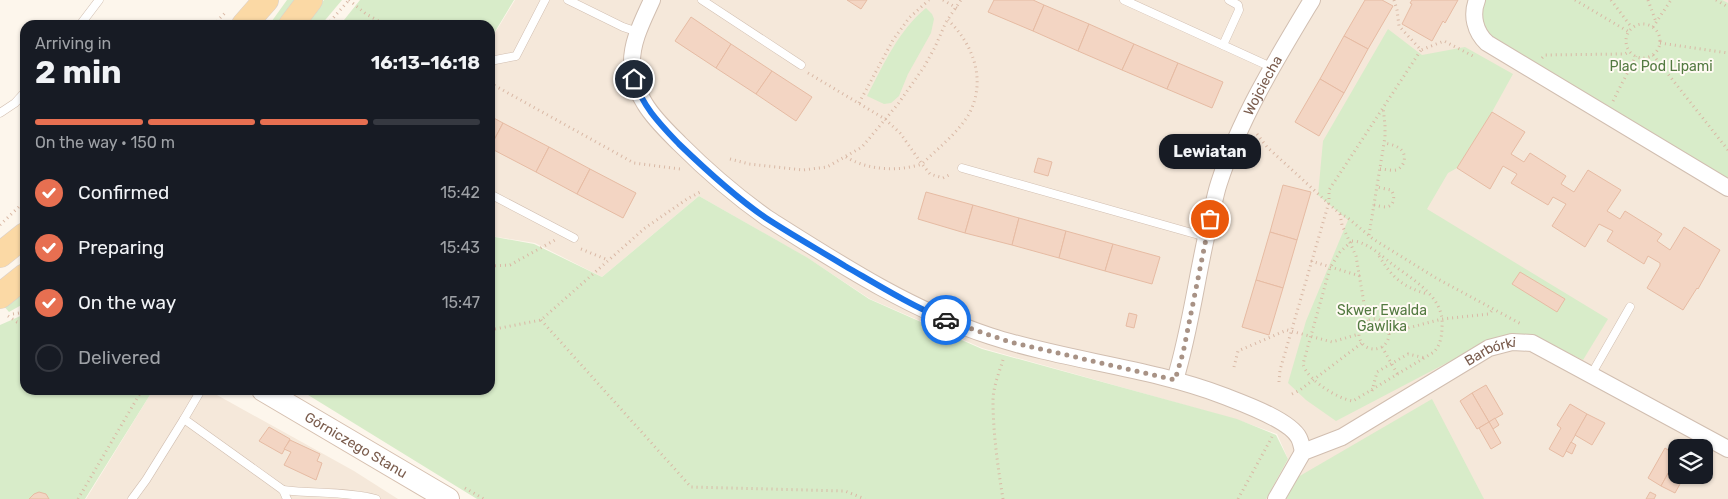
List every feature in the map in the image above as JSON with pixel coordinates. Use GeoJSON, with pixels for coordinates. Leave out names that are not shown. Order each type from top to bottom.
{"type":"FeatureCollection","features":[{"type":"Feature","properties":{"kind":"main road"},"geometry":{"type":"LineString","coordinates":[[248,20],[266,0]]}},
{"type":"Feature","properties":{"kind":"main road"},"geometry":{"type":"LineString","coordinates":[[294,20],[310,0]]}},
{"type":"Feature","properties":{"kind":"main road"},"geometry":{"type":"LineString","coordinates":[[1,253],[20,239]]}},
{"type":"Feature","properties":{"kind":"main road"},"geometry":{"type":"LineString","coordinates":[[4,306],[20,283]]}},
{"type":"Feature","properties":{"kind":"street"},"geometry":{"type":"LineString","coordinates":[[652,0],[638,32],[634,48],[632,63],[638,92],[664,128],[695,159],[752,208],[881,287],[951,322],[1030,348],[1175,380],[1227,397],[1280,421],[1299,438],[1303,452],[1276,499]]}},
{"type":"Feature","properties":{"kind":"street","name":"Wojciecha"},"geometry":{"type":"LineString","coordinates":[[1175,380],[1183,353],[1219,183],[1271,67],[1312,0]]}},
{"type":"Feature","properties":{"kind":"street"},"geometry":{"type":"LineString","coordinates":[[1477,0],[1473,16],[1479,37],[1487,43],[1728,188]]}},
{"type":"Feature","properties":{"kind":"street","name":"Barbórki"},"geometry":{"type":"LineString","coordinates":[[1303,452],[1342,436],[1489,348],[1512,342],[1532,343],[1728,449]]}},
{"type":"Feature","properties":{"kind":"street","name":"Górniczego Stanu"},"geometry":{"type":"LineString","coordinates":[[271,395],[448,499]]}},
{"type":"Feature","properties":{"kind":"lane"},"geometry":{"type":"LineString","coordinates":[[84,20],[99,0]]}},
{"type":"Feature","properties":{"kind":"lane"},"geometry":{"type":"LineString","coordinates":[[495,60],[516,56],[545,0]]}},
{"type":"Feature","properties":{"kind":"lane"},"geometry":{"type":"LineString","coordinates":[[568,0],[623,27],[638,32]]}},
{"type":"Feature","properties":{"kind":"lane"},"geometry":{"type":"LineString","coordinates":[[702,0],[800,65]]}},
{"type":"Feature","properties":{"kind":"lane"},"geometry":{"type":"LineString","coordinates":[[1124,0],[1271,67]]}},
{"type":"Feature","properties":{"kind":"lane"},"geometry":{"type":"LineString","coordinates":[[1223,45],[1239,10],[1238,5],[1229,0]]}},
{"type":"Feature","properties":{"kind":"lane"},"geometry":{"type":"LineString","coordinates":[[0,113],[20,98]]}},
{"type":"Feature","properties":{"kind":"lane"},"geometry":{"type":"LineString","coordinates":[[962,168],[1206,238]]}},
{"type":"Feature","properties":{"kind":"lane"},"geometry":{"type":"LineString","coordinates":[[495,197],[574,242]]}},
{"type":"Feature","properties":{"kind":"lane"},"geometry":{"type":"LineString","coordinates":[[1591,374],[1630,307]]}},
{"type":"Feature","properties":{"kind":"lane"},"geometry":{"type":"LineString","coordinates":[[132,499],[146,480],[197,395]]}},
{"type":"Feature","properties":{"kind":"lane"},"geometry":{"type":"LineString","coordinates":[[184,419],[283,490],[306,493],[337,492],[376,499]]}},
{"type":"Feature","properties":{"kind":"lane"},"geometry":{"type":"LineString","coordinates":[[283,490],[287,499]]}},
{"type":"Feature","properties":{"kind":"path"},"geometry":{"type":"LineString","coordinates":[[331,20],[349,0],[377,20]]}},
{"type":"Feature","properties":{"kind":"path"},"geometry":{"type":"LineString","coordinates":[[859,103],[897,34],[913,13],[929,0]]}},
{"type":"Feature","properties":{"kind":"path"},"geometry":{"type":"LineString","coordinates":[[943,0],[957,8]]}},
{"type":"Feature","properties":{"kind":"path"},"geometry":{"type":"LineString","coordinates":[[730,159],[749,164],[804,170],[827,167],[862,147],[898,104],[924,66],[948,20],[961,0]]}},
{"type":"Feature","properties":{"kind":"path"},"geometry":{"type":"LineString","coordinates":[[1394,0],[1399,26],[1421,50]]}},
{"type":"Feature","properties":{"kind":"path"},"geometry":{"type":"LineString","coordinates":[[1575,0],[1630,30]]}},
{"type":"Feature","properties":{"kind":"path"},"geometry":{"type":"LineString","coordinates":[[1611,0],[1630,30]]}},
{"type":"Feature","properties":{"kind":"path"},"geometry":{"type":"LineString","coordinates":[[1648,0],[1656,22]]}},
{"type":"Feature","properties":{"kind":"path"},"geometry":{"type":"LineString","coordinates":[[1653,27],[1671,0]]}},
{"type":"Feature","properties":{"kind":"path"},"geometry":{"type":"LineString","coordinates":[[1716,0],[1728,7]]}},
{"type":"Feature","properties":{"kind":"path"},"geometry":{"type":"LineString","coordinates":[[846,157],[858,163],[886,169],[922,164],[968,115],[973,103],[977,82],[975,62],[969,45],[948,20]]}},
{"type":"Feature","properties":{"kind":"path"},"geometry":{"type":"LineString","coordinates":[[1638,24],[1646,24],[1653,27],[1659,34],[1660,43],[1658,50],[1653,55],[1645,58],[1636,56],[1627,45],[1630,30],[1638,24]]}},
{"type":"Feature","properties":{"kind":"path"},"geometry":{"type":"LineString","coordinates":[[1279,382],[1280,370],[1329,202],[1329,190],[1421,50],[1444,41],[1483,61]]}},
{"type":"Feature","properties":{"kind":"path"},"geometry":{"type":"LineString","coordinates":[[1660,43],[1728,53]]}},
{"type":"Feature","properties":{"kind":"path"},"geometry":{"type":"LineString","coordinates":[[1541,61],[1544,55],[1625,54],[1630,51]]}},
{"type":"Feature","properties":{"kind":"path"},"geometry":{"type":"LineString","coordinates":[[1653,55],[1728,150]]}},
{"type":"Feature","properties":{"kind":"path"},"geometry":{"type":"LineString","coordinates":[[1612,104],[1636,56]]}},
{"type":"Feature","properties":{"kind":"path"},"geometry":{"type":"LineString","coordinates":[[800,65],[804,71],[885,119],[900,134],[930,174],[943,178],[962,168]]}},
{"type":"Feature","properties":{"kind":"path"},"geometry":{"type":"LineString","coordinates":[[495,86],[634,163],[680,169]]}},
{"type":"Feature","properties":{"kind":"path"},"geometry":{"type":"LineString","coordinates":[[1369,235],[1384,143],[1383,107]]}},
{"type":"Feature","properties":{"kind":"path"},"geometry":{"type":"LineString","coordinates":[[1246,120],[1267,147],[1340,213],[1369,235],[1436,278],[1529,329],[1532,343]]}},
{"type":"Feature","properties":{"kind":"path"},"geometry":{"type":"LineString","coordinates":[[1380,168],[1396,170],[1404,161],[1402,150],[1384,143]]}},
{"type":"Feature","properties":{"kind":"path"},"geometry":{"type":"LineString","coordinates":[[1374,205],[1389,206],[1392,204],[1395,196],[1391,190],[1377,187]]}},
{"type":"Feature","properties":{"kind":"path"},"geometry":{"type":"LineString","coordinates":[[495,329],[541,320],[645,228],[702,191]]}},
{"type":"Feature","properties":{"kind":"path"},"geometry":{"type":"LineString","coordinates":[[0,226],[20,206]]}},
{"type":"Feature","properties":{"kind":"path"},"geometry":{"type":"LineString","coordinates":[[1340,213],[1342,225],[1356,256],[1367,321]]}},
{"type":"Feature","properties":{"kind":"path"},"geometry":{"type":"LineString","coordinates":[[495,266],[510,265],[558,239]]}},
{"type":"Feature","properties":{"kind":"path"},"geometry":{"type":"LineString","coordinates":[[574,242],[608,260]]}},
{"type":"Feature","properties":{"kind":"path"},"geometry":{"type":"LineString","coordinates":[[1350,242],[1360,242],[1377,254],[1430,294],[1438,306],[1442,318],[1440,343],[1434,352],[1398,375],[1358,399],[1348,400],[1335,395],[1314,379],[1306,372],[1303,364],[1331,267],[1340,252],[1350,242]]}},
{"type":"Feature","properties":{"kind":"path"},"geometry":{"type":"LineString","coordinates":[[1377,254],[1391,275],[1411,289],[1430,294]]}},
{"type":"Feature","properties":{"kind":"path"},"geometry":{"type":"LineString","coordinates":[[1312,261],[1360,276]]}},
{"type":"Feature","properties":{"kind":"path"},"geometry":{"type":"LineString","coordinates":[[4,306],[15,313],[20,312]]}},
{"type":"Feature","properties":{"kind":"path"},"geometry":{"type":"LineString","coordinates":[[4,306],[17,322],[20,322]]}},
{"type":"Feature","properties":{"kind":"path"},"geometry":{"type":"LineString","coordinates":[[1389,332],[1442,318],[1489,314],[1493,309]]}},
{"type":"Feature","properties":{"kind":"path"},"geometry":{"type":"LineString","coordinates":[[541,320],[691,487],[845,491],[865,499]]}},
{"type":"Feature","properties":{"kind":"path"},"geometry":{"type":"LineString","coordinates":[[1379,320],[1387,326],[1389,332],[1388,341],[1382,347],[1370,349],[1362,343],[1359,334],[1362,325],[1367,321],[1379,320]]}},
{"type":"Feature","properties":{"kind":"path"},"geometry":{"type":"LineString","coordinates":[[1234,367],[1238,351],[1287,330],[1335,342],[1359,334]]}},
{"type":"Feature","properties":{"kind":"path"},"geometry":{"type":"LineString","coordinates":[[1292,394],[1362,343]]}},
{"type":"Feature","properties":{"kind":"path"},"geometry":{"type":"LineString","coordinates":[[1382,347],[1398,375]]}},
{"type":"Feature","properties":{"kind":"path"},"geometry":{"type":"LineString","coordinates":[[1372,390],[1377,372],[1408,354],[1425,358]]}},
{"type":"Feature","properties":{"kind":"path"},"geometry":{"type":"LineString","coordinates":[[1003,360],[996,382],[993,401],[1003,499]]}},
{"type":"Feature","properties":{"kind":"path"},"geometry":{"type":"LineString","coordinates":[[78,499],[139,395]]}},
{"type":"Feature","properties":{"kind":"path"},"geometry":{"type":"LineString","coordinates":[[1238,499],[1272,437]]}},
{"type":"Feature","properties":{"kind":"shaded area"},"geometry":{"type":"Polygon","coordinates":[[[515,0],[1728,0],[1728,499],[1265,499],[1288,459],[1277,434],[1238,420],[982,348],[870,299],[809,259],[699,196],[602,277],[535,243],[495,237],[495,33],[515,0]]]}},
{"type":"Feature","properties":{"kind":"shaded area"},"geometry":{"type":"Polygon","coordinates":[[[150,395],[217,395],[354,471],[398,499],[86,499],[150,395]]]}},
{"type":"Feature","properties":{"kind":"green space"},"geometry":{"type":"Polygon","coordinates":[[[287,0],[297,0],[281,20],[273,20],[287,0]]]}},
{"type":"Feature","properties":{"kind":"green space"},"geometry":{"type":"Polygon","coordinates":[[[324,0],[342,0],[325,20],[308,20],[324,0]]]}},
{"type":"Feature","properties":{"kind":"green space"},"geometry":{"type":"Polygon","coordinates":[[[360,0],[514,0],[495,32],[495,20],[344,20],[360,0]]]}},
{"type":"Feature","properties":{"kind":"green space","name":"Plac Pod Lipami"},"geometry":{"type":"Polygon","coordinates":[[[1484,0],[1722,0],[1728,3],[1728,184],[1496,44],[1480,21],[1484,0]]]}},
{"type":"Feature","properties":{"kind":"green space"},"geometry":{"type":"Polygon","coordinates":[[[926,8],[934,19],[931,33],[908,74],[899,96],[891,103],[884,104],[867,96],[886,60],[907,27],[926,8]]]}},
{"type":"Feature","properties":{"kind":"green space","name":"Skwer Ewalda Gawlika"},"geometry":{"type":"Polygon","coordinates":[[[1388,29],[1422,55],[1465,47],[1513,74],[1457,168],[1448,173],[1427,209],[1608,319],[1583,360],[1538,339],[1479,346],[1336,421],[1306,400],[1288,383],[1306,321],[1348,220],[1318,195],[1323,141],[1388,29]]]}},
{"type":"Feature","properties":{"kind":"green space"},"geometry":{"type":"Polygon","coordinates":[[[699,196],[808,258],[869,299],[982,349],[1237,419],[1276,435],[1288,459],[1266,499],[477,499],[308,395],[495,395],[495,237],[534,244],[602,277],[699,196]]]}},
{"type":"Feature","properties":{"kind":"green space"},"geometry":{"type":"Polygon","coordinates":[[[20,293],[20,306],[9,312],[3,305],[20,293]]]}},
{"type":"Feature","properties":{"kind":"green space"},"geometry":{"type":"Polygon","coordinates":[[[20,316],[20,395],[150,395],[85,499],[0,499],[0,325],[20,316]]]}},
{"type":"Feature","properties":{"kind":"green space"},"geometry":{"type":"Polygon","coordinates":[[[1432,399],[1484,499],[1286,499],[1298,477],[1432,399]]]}},
{"type":"Feature","properties":{"kind":"building"},"geometry":{"type":"Polygon","coordinates":[[[847,0],[867,0],[861,9],[847,0]]]}},
{"type":"Feature","properties":{"kind":"building"},"geometry":{"type":"Polygon","coordinates":[[[994,0],[1033,0],[1044,5],[1033,31],[988,12],[994,0]]]}},
{"type":"Feature","properties":{"kind":"building"},"geometry":{"type":"Polygon","coordinates":[[[1365,0],[1382,0],[1393,6],[1368,49],[1344,36],[1365,0]]]}},
{"type":"Feature","properties":{"kind":"building"},"geometry":{"type":"Polygon","coordinates":[[[1412,0],[1458,0],[1432,41],[1402,24],[1412,4],[1410,3],[1412,0]]]}},
{"type":"Feature","properties":{"kind":"building"},"geometry":{"type":"Polygon","coordinates":[[[1044,5],[1089,24],[1078,51],[1033,31],[1044,5]]]}},
{"type":"Feature","properties":{"kind":"building"},"geometry":{"type":"Polygon","coordinates":[[[691,17],[731,44],[716,68],[675,41],[691,17]]]}},
{"type":"Feature","properties":{"kind":"building"},"geometry":{"type":"Polygon","coordinates":[[[1089,24],[1134,44],[1122,70],[1078,51],[1089,24]]]}},
{"type":"Feature","properties":{"kind":"building"},"geometry":{"type":"Polygon","coordinates":[[[1344,36],[1368,49],[1344,93],[1320,79],[1344,36]]]}},
{"type":"Feature","properties":{"kind":"building"},"geometry":{"type":"Polygon","coordinates":[[[731,44],[772,71],[756,94],[716,68],[731,44]]]}},
{"type":"Feature","properties":{"kind":"building"},"geometry":{"type":"Polygon","coordinates":[[[1134,44],[1178,63],[1167,89],[1122,70],[1134,44]]]}},
{"type":"Feature","properties":{"kind":"building"},"geometry":{"type":"Polygon","coordinates":[[[1178,63],[1223,82],[1212,108],[1167,89],[1178,63]]]}},
{"type":"Feature","properties":{"kind":"building"},"geometry":{"type":"Polygon","coordinates":[[[772,71],[812,97],[796,121],[756,94],[772,71]]]}},
{"type":"Feature","properties":{"kind":"building"},"geometry":{"type":"Polygon","coordinates":[[[1320,79],[1344,93],[1319,136],[1295,122],[1320,79]]]}},
{"type":"Feature","properties":{"kind":"building"},"geometry":{"type":"Polygon","coordinates":[[[1492,112],[1525,132],[1511,154],[1524,162],[1530,153],[1566,176],[1561,184],[1574,192],[1588,170],[1621,190],[1607,211],[1620,219],[1625,211],[1662,234],[1657,241],[1670,250],[1684,227],[1720,250],[1698,289],[1683,310],[1647,288],[1660,263],[1648,256],[1644,264],[1607,241],[1613,231],[1599,224],[1585,247],[1552,226],[1566,204],[1553,197],[1548,205],[1511,183],[1517,174],[1503,166],[1490,189],[1457,168],[1492,112]]]}},
{"type":"Feature","properties":{"kind":"building"},"geometry":{"type":"Polygon","coordinates":[[[495,119],[503,123],[495,138],[495,119]]]}},
{"type":"Feature","properties":{"kind":"building"},"geometry":{"type":"Polygon","coordinates":[[[503,123],[549,147],[536,172],[495,151],[495,138],[503,123]]]}},
{"type":"Feature","properties":{"kind":"building"},"geometry":{"type":"Polygon","coordinates":[[[549,147],[590,169],[577,194],[536,172],[549,147]]]}},
{"type":"Feature","properties":{"kind":"building"},"geometry":{"type":"Polygon","coordinates":[[[1038,158],[1052,162],[1048,176],[1034,172],[1038,158]]]}},
{"type":"Feature","properties":{"kind":"building"},"geometry":{"type":"Polygon","coordinates":[[[590,169],[636,193],[623,218],[577,194],[590,169]]]}},
{"type":"Feature","properties":{"kind":"building"},"geometry":{"type":"Polygon","coordinates":[[[1283,185],[1311,192],[1297,240],[1270,232],[1283,185]]]}},
{"type":"Feature","properties":{"kind":"building"},"geometry":{"type":"Polygon","coordinates":[[[926,192],[973,205],[965,233],[918,219],[926,192]]]}},
{"type":"Feature","properties":{"kind":"building"},"geometry":{"type":"Polygon","coordinates":[[[973,205],[1019,218],[1012,245],[965,233],[973,205]]]}},
{"type":"Feature","properties":{"kind":"building"},"geometry":{"type":"Polygon","coordinates":[[[1019,218],[1066,231],[1059,258],[1012,245],[1019,218]]]}},
{"type":"Feature","properties":{"kind":"building"},"geometry":{"type":"Polygon","coordinates":[[[1066,231],[1113,244],[1105,271],[1059,258],[1066,231]]]}},
{"type":"Feature","properties":{"kind":"building"},"geometry":{"type":"Polygon","coordinates":[[[1270,232],[1297,240],[1283,288],[1256,280],[1270,232]]]}},
{"type":"Feature","properties":{"kind":"building"},"geometry":{"type":"Polygon","coordinates":[[[1113,244],[1160,257],[1152,284],[1105,271],[1113,244]]]}},
{"type":"Feature","properties":{"kind":"building"},"geometry":{"type":"Polygon","coordinates":[[[1520,272],[1565,299],[1557,312],[1512,284],[1520,272]]]}},
{"type":"Feature","properties":{"kind":"building"},"geometry":{"type":"Polygon","coordinates":[[[1256,280],[1283,288],[1269,335],[1242,327],[1256,280]]]}},
{"type":"Feature","properties":{"kind":"building"},"geometry":{"type":"Polygon","coordinates":[[[1129,313],[1137,315],[1134,328],[1126,326],[1129,313]]]}},
{"type":"Feature","properties":{"kind":"building"},"geometry":{"type":"Polygon","coordinates":[[[1486,385],[1503,414],[1489,422],[1472,393],[1486,385]]]}},
{"type":"Feature","properties":{"kind":"building"},"geometry":{"type":"Polygon","coordinates":[[[1472,393],[1489,422],[1477,429],[1460,401],[1472,393]]]}},
{"type":"Feature","properties":{"kind":"building"},"geometry":{"type":"Polygon","coordinates":[[[1570,404],[1587,414],[1563,457],[1549,449],[1561,428],[1557,425],[1570,404]]]}},
{"type":"Feature","properties":{"kind":"building"},"geometry":{"type":"Polygon","coordinates":[[[1587,414],[1605,423],[1592,445],[1575,435],[1587,414]]]}},
{"type":"Feature","properties":{"kind":"building"},"geometry":{"type":"Polygon","coordinates":[[[1495,418],[1499,425],[1493,429],[1489,422],[1495,418]]]}},
{"type":"Feature","properties":{"kind":"building"},"geometry":{"type":"Polygon","coordinates":[[[1489,422],[1501,443],[1491,449],[1479,428],[1489,422]]]}},
{"type":"Feature","properties":{"kind":"building"},"geometry":{"type":"Polygon","coordinates":[[[269,427],[290,439],[282,454],[259,441],[269,427]]]}},
{"type":"Feature","properties":{"kind":"building"},"geometry":{"type":"Polygon","coordinates":[[[290,440],[320,454],[317,461],[322,463],[316,480],[284,465],[291,452],[284,449],[290,440]]]}},
{"type":"Feature","properties":{"kind":"building"},"geometry":{"type":"Polygon","coordinates":[[[1571,442],[1576,445],[1572,454],[1566,451],[1571,442]]]}},
{"type":"Feature","properties":{"kind":"building"},"geometry":{"type":"Polygon","coordinates":[[[1665,448],[1668,450],[1668,473],[1661,486],[1648,478],[1665,448]]]}},
{"type":"Feature","properties":{"kind":"building"},"geometry":{"type":"Polygon","coordinates":[[[1668,473],[1668,484],[1680,484],[1675,493],[1661,486],[1668,473]]]}},
{"type":"Feature","properties":{"kind":"building"},"geometry":{"type":"Polygon","coordinates":[[[39,492],[46,494],[49,499],[29,499],[34,494],[39,492]]]}},
{"type":"Feature","properties":{"kind":"building"},"geometry":{"type":"Polygon","coordinates":[[[1650,492],[1656,495],[1654,499],[1646,499],[1650,492]]]}},
{"type":"Feature","properties":{"kind":"way so far"},"geometry":{"type":"LineString","coordinates":[[946,320],[971,330],[1030,348],[1175,380],[1183,353],[1210,219]]}},
{"type":"Feature","properties":{"kind":"place","name":"Lewiatan"},"geometry":{"type":"Point","coordinates":[1210,219]}},
{"type":"Feature","properties":{"kind":"route"},"geometry":{"type":"LineString","coordinates":[[634,79],[638,92],[652,115],[695,159],[752,208],[794,236],[881,287],[946,320]]}}]}
